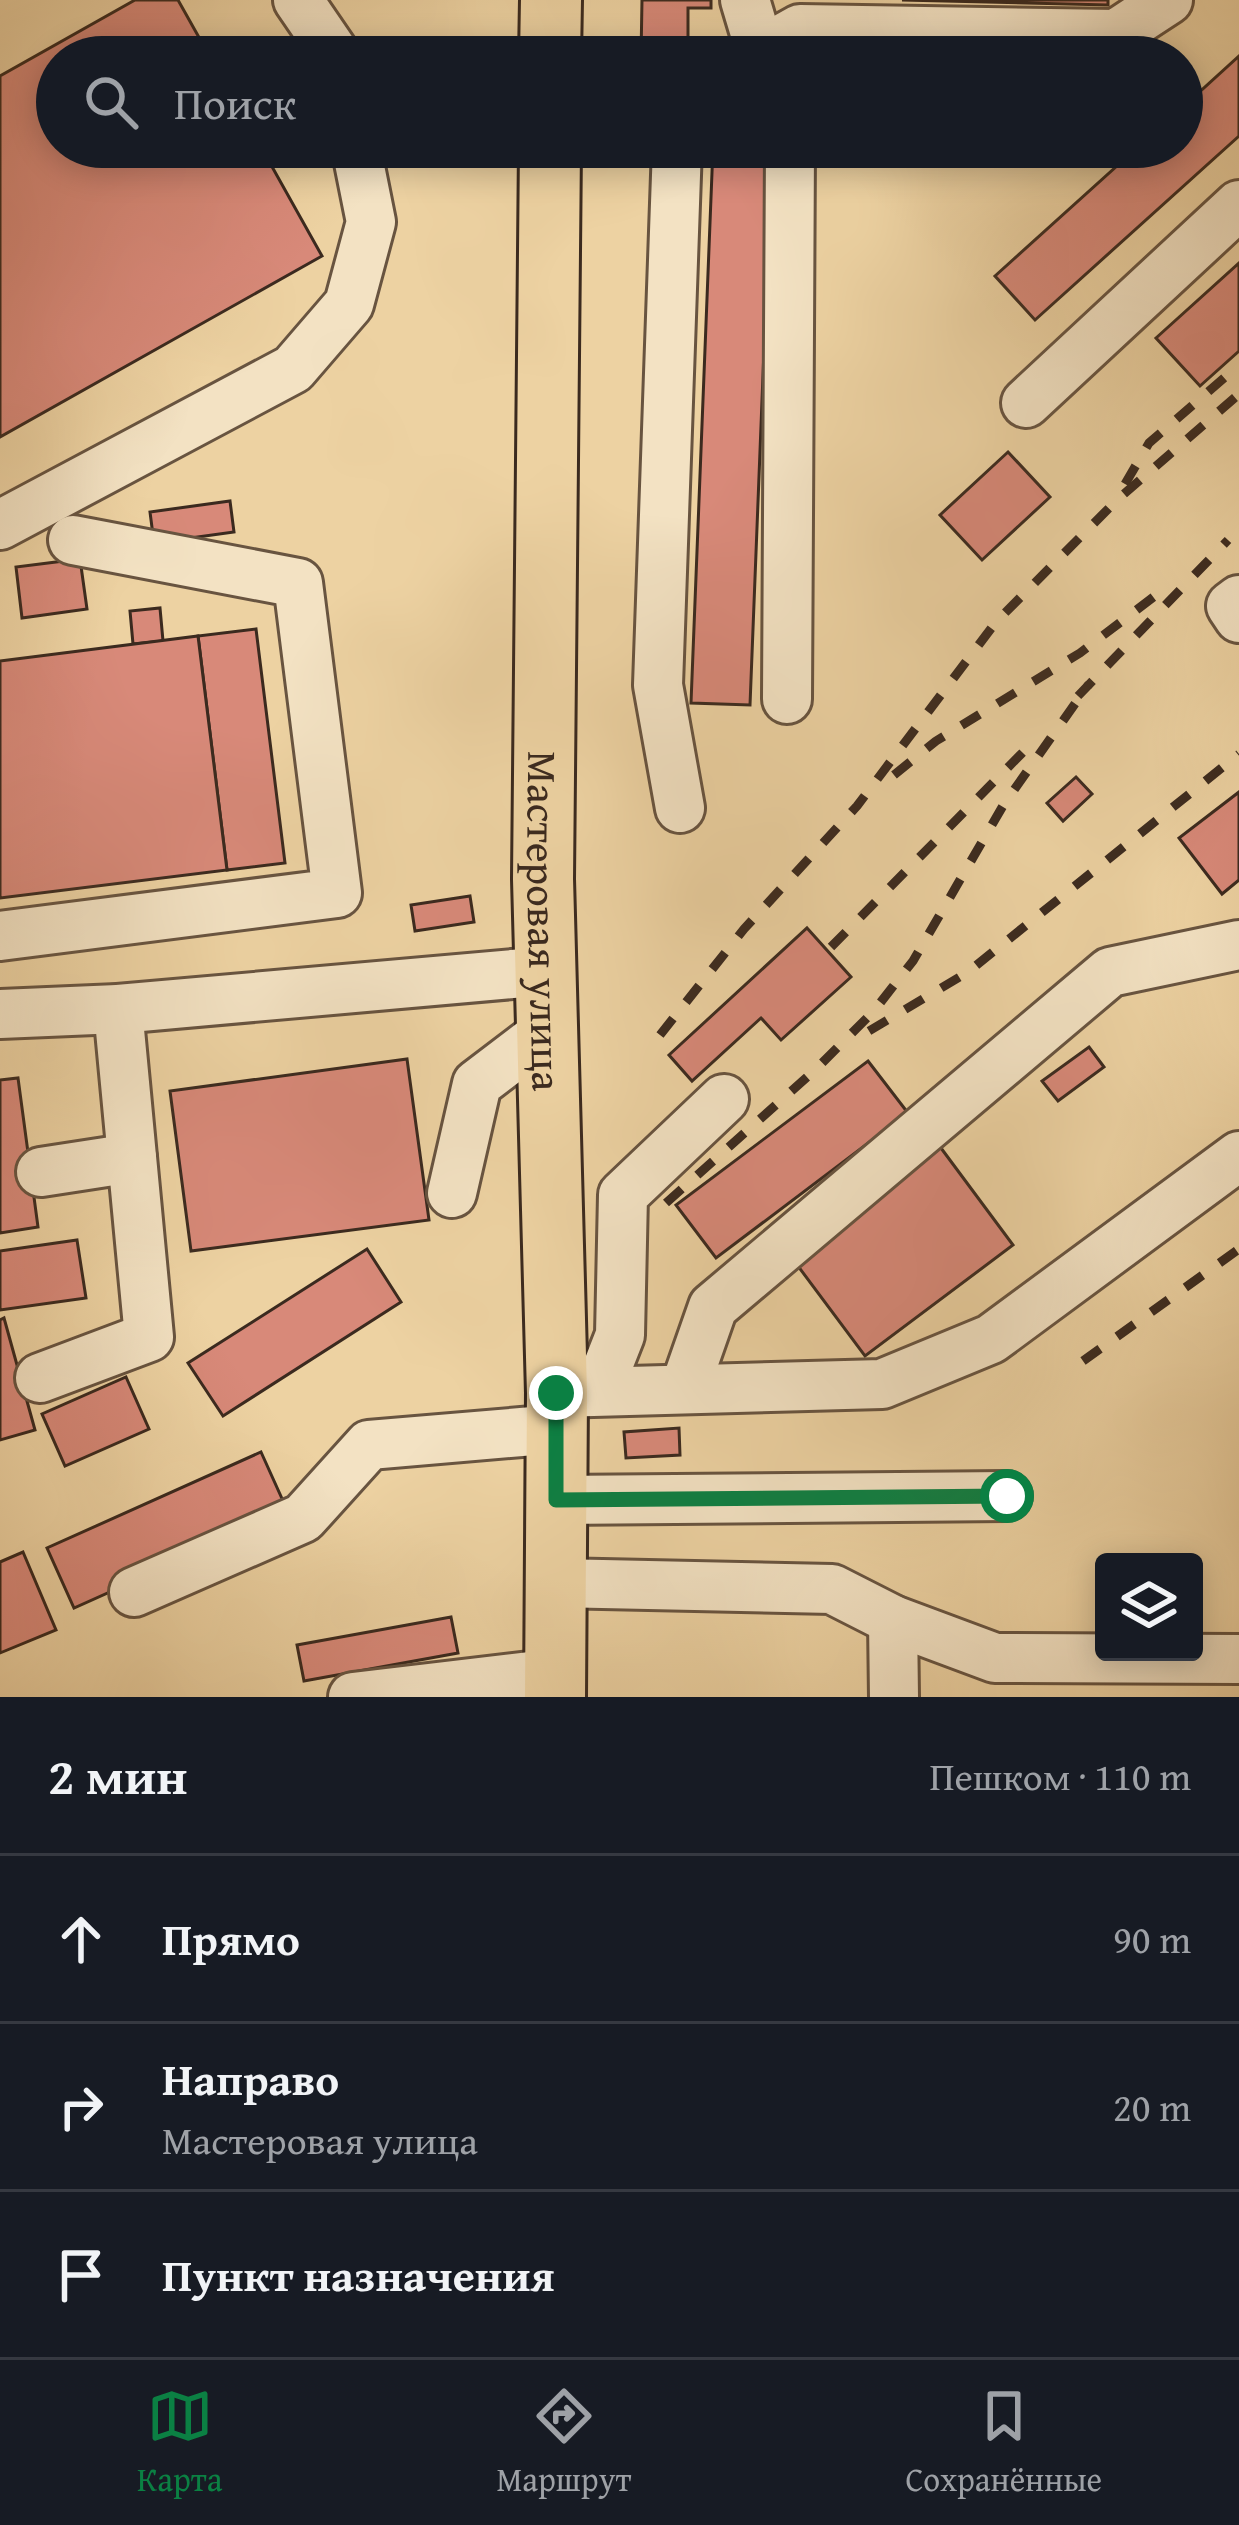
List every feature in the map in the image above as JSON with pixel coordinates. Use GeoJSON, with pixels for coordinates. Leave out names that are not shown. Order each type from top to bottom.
{"type":"FeatureCollection","features":[{"type":"Feature","properties":{"kind":"main road"},"geometry":{"type":"LineString","coordinates":[[550,36],[551,0]]}},
{"type":"Feature","properties":{"kind":"main road","name":"Мастеровая улица"},"geometry":{"type":"LineString","coordinates":[[550,168],[543,856],[548,1030],[571,1404],[556,1500],[555,1685]]}},
{"type":"Feature","properties":{"kind":"street"},"geometry":{"type":"LineString","coordinates":[[298,0],[323,36]]}},
{"type":"Feature","properties":{"kind":"street"},"geometry":{"type":"LineString","coordinates":[[745,0],[753,36]]}},
{"type":"Feature","properties":{"kind":"street"},"geometry":{"type":"LineString","coordinates":[[787,36],[800,28],[1115,34],[1168,0]]}},
{"type":"Feature","properties":{"kind":"street"},"geometry":{"type":"LineString","coordinates":[[0,526],[292,369],[349,304],[370,222],[360,168]]}},
{"type":"Feature","properties":{"kind":"street"},"geometry":{"type":"LineString","coordinates":[[676,168],[658,685],[680,808]]}},
{"type":"Feature","properties":{"kind":"street"},"geometry":{"type":"LineString","coordinates":[[787,699],[790,168]]}},
{"type":"Feature","properties":{"kind":"street"},"geometry":{"type":"LineString","coordinates":[[1026,403],[1239,206]]}},
{"type":"Feature","properties":{"kind":"street"},"geometry":{"type":"LineString","coordinates":[[0,936],[337,893],[298,584],[73,540]]}},
{"type":"Feature","properties":{"kind":"street"},"geometry":{"type":"LineString","coordinates":[[1239,600],[1231,607],[1239,618]]}},
{"type":"Feature","properties":{"kind":"street"},"geometry":{"type":"LineString","coordinates":[[685,1387],[713,1307],[1110,972],[1239,946]]}},
{"type":"Feature","properties":{"kind":"street"},"geometry":{"type":"LineString","coordinates":[[0,1014],[118,1010],[547,971]]}},
{"type":"Feature","properties":{"kind":"street"},"geometry":{"type":"LineString","coordinates":[[40,1378],[149,1337],[118,1010]]}},
{"type":"Feature","properties":{"kind":"street"},"geometry":{"type":"LineString","coordinates":[[452,1193],[477,1084],[548,1030]]}},
{"type":"Feature","properties":{"kind":"street"},"geometry":{"type":"LineString","coordinates":[[571,1404],[620,1335],[623,1195],[724,1099]]}},
{"type":"Feature","properties":{"kind":"street"},"geometry":{"type":"LineString","coordinates":[[134,1592],[303,1518],[369,1445],[571,1404],[685,1387],[882,1384],[991,1339],[1239,1156]]}},
{"type":"Feature","properties":{"kind":"street"},"geometry":{"type":"LineString","coordinates":[[41,1172],[132,1158]]}},
{"type":"Feature","properties":{"kind":"street"},"geometry":{"type":"LineString","coordinates":[[556,1500],[1007,1496]]}},
{"type":"Feature","properties":{"kind":"street"},"geometry":{"type":"LineString","coordinates":[[556,1583],[832,1589],[893,1620],[995,1658],[1239,1659]]}},
{"type":"Feature","properties":{"kind":"street"},"geometry":{"type":"LineString","coordinates":[[893,1620],[894,1697]]}},
{"type":"Feature","properties":{"kind":"street"},"geometry":{"type":"LineString","coordinates":[[353,1697],[555,1685]]}},
{"type":"Feature","properties":{"kind":"building"},"geometry":{"type":"Polygon","coordinates":[[[135,0],[178,0],[198,36],[71,36],[135,0]]]}},
{"type":"Feature","properties":{"kind":"building"},"geometry":{"type":"Polygon","coordinates":[[[642,0],[711,0],[711,8],[688,8],[688,36],[641,36],[642,0]]]}},
{"type":"Feature","properties":{"kind":"building"},"geometry":{"type":"Polygon","coordinates":[[[902,0],[1108,0],[1108,5],[902,0]]]}},
{"type":"Feature","properties":{"kind":"building"},"geometry":{"type":"Polygon","coordinates":[[[36,56],[36,168],[273,168],[322,256],[0,437],[0,76],[36,56]]]}},
{"type":"Feature","properties":{"kind":"building"},"geometry":{"type":"Polygon","coordinates":[[[1239,56],[1239,136],[1035,320],[995,276],[1115,168],[1203,168],[1203,89],[1239,56]]]}},
{"type":"Feature","properties":{"kind":"building"},"geometry":{"type":"Polygon","coordinates":[[[712,168],[771,168],[750,705],[691,703],[712,168]]]}},
{"type":"Feature","properties":{"kind":"building"},"geometry":{"type":"Polygon","coordinates":[[[1239,263],[1239,351],[1200,386],[1156,338],[1239,263]]]}},
{"type":"Feature","properties":{"kind":"building"},"geometry":{"type":"Polygon","coordinates":[[[1008,452],[1050,497],[982,560],[940,515],[1008,452]]]}},
{"type":"Feature","properties":{"kind":"building"},"geometry":{"type":"Polygon","coordinates":[[[230,501],[234,532],[154,543],[150,512],[230,501]]]}},
{"type":"Feature","properties":{"kind":"building"},"geometry":{"type":"Polygon","coordinates":[[[80,559],[87,609],[22,618],[16,567],[80,559]]]}},
{"type":"Feature","properties":{"kind":"building"},"geometry":{"type":"Polygon","coordinates":[[[160,608],[163,641],[133,644],[130,611],[160,608]]]}},
{"type":"Feature","properties":{"kind":"building"},"geometry":{"type":"Polygon","coordinates":[[[256,629],[285,863],[227,870],[198,636],[256,629]]]}},
{"type":"Feature","properties":{"kind":"building"},"geometry":{"type":"Polygon","coordinates":[[[198,636],[227,870],[0,898],[0,661],[198,636]]]}},
{"type":"Feature","properties":{"kind":"building"},"geometry":{"type":"Polygon","coordinates":[[[1076,777],[1092,794],[1063,821],[1047,803],[1076,777]]]}},
{"type":"Feature","properties":{"kind":"building"},"geometry":{"type":"Polygon","coordinates":[[[1239,792],[1239,880],[1222,894],[1179,838],[1239,792]]]}},
{"type":"Feature","properties":{"kind":"building"},"geometry":{"type":"Polygon","coordinates":[[[470,896],[474,922],[415,931],[411,905],[470,896]]]}},
{"type":"Feature","properties":{"kind":"building"},"geometry":{"type":"Polygon","coordinates":[[[807,928],[851,977],[781,1040],[761,1018],[692,1081],[669,1055],[807,928]]]}},
{"type":"Feature","properties":{"kind":"building"},"geometry":{"type":"Polygon","coordinates":[[[1089,1047],[1104,1067],[1058,1101],[1042,1081],[1089,1047]]]}},
{"type":"Feature","properties":{"kind":"building"},"geometry":{"type":"Polygon","coordinates":[[[407,1059],[429,1220],[191,1251],[170,1091],[407,1059]]]}},
{"type":"Feature","properties":{"kind":"building"},"geometry":{"type":"Polygon","coordinates":[[[868,1061],[908,1113],[716,1258],[676,1205],[868,1061]]]}},
{"type":"Feature","properties":{"kind":"building"},"geometry":{"type":"Polygon","coordinates":[[[18,1078],[38,1227],[0,1233],[0,1080],[18,1078]]]}},
{"type":"Feature","properties":{"kind":"building"},"geometry":{"type":"Polygon","coordinates":[[[938,1144],[1013,1245],[865,1356],[789,1254],[938,1144]]]}},
{"type":"Feature","properties":{"kind":"building"},"geometry":{"type":"Polygon","coordinates":[[[77,1240],[86,1298],[0,1310],[0,1251],[77,1240]]]}},
{"type":"Feature","properties":{"kind":"building"},"geometry":{"type":"Polygon","coordinates":[[[367,1249],[401,1302],[223,1416],[188,1363],[367,1249]]]}},
{"type":"Feature","properties":{"kind":"building"},"geometry":{"type":"Polygon","coordinates":[[[4,1318],[35,1430],[0,1440],[0,1320],[4,1318]]]}},
{"type":"Feature","properties":{"kind":"building"},"geometry":{"type":"Polygon","coordinates":[[[126,1377],[149,1429],[65,1466],[42,1414],[126,1377]]]}},
{"type":"Feature","properties":{"kind":"building"},"geometry":{"type":"Polygon","coordinates":[[[679,1428],[680,1455],[626,1458],[624,1432],[679,1428]]]}},
{"type":"Feature","properties":{"kind":"building"},"geometry":{"type":"Polygon","coordinates":[[[261,1452],[288,1512],[74,1608],[47,1548],[261,1452]]]}},
{"type":"Feature","properties":{"kind":"building"},"geometry":{"type":"Polygon","coordinates":[[[23,1552],[56,1630],[0,1653],[0,1562],[23,1552]]]}},
{"type":"Feature","properties":{"kind":"building"},"geometry":{"type":"Polygon","coordinates":[[[451,1617],[458,1653],[304,1681],[297,1645],[451,1617]]]}},
{"type":"Feature","properties":{"kind":"railway"},"geometry":{"type":"LineString","coordinates":[[1125,484],[1149,443],[1239,365]]}},
{"type":"Feature","properties":{"kind":"railway"},"geometry":{"type":"LineString","coordinates":[[660,1035],[744,929],[857,806],[996,622],[1117,500],[1239,394]]}},
{"type":"Feature","properties":{"kind":"railway"},"geometry":{"type":"LineString","coordinates":[[1078,696],[1228,540]]}},
{"type":"Feature","properties":{"kind":"railway"},"geometry":{"type":"LineString","coordinates":[[894,775],[936,741],[1080,653],[1160,592]]}},
{"type":"Feature","properties":{"kind":"railway"},"geometry":{"type":"LineString","coordinates":[[666,1203],[873,1012],[913,961],[1004,804],[1089,684]]}},
{"type":"Feature","properties":{"kind":"railway"},"geometry":{"type":"LineString","coordinates":[[831,947],[1032,743]]}},
{"type":"Feature","properties":{"kind":"railway"},"geometry":{"type":"LineString","coordinates":[[869,1031],[968,972],[1239,754]]}},
{"type":"Feature","properties":{"kind":"railway"},"geometry":{"type":"LineString","coordinates":[[1083,1361],[1239,1249]]}},
{"type":"Feature","properties":{"kind":"route"},"geometry":{"type":"LineString","coordinates":[[556,1393],[556,1500],[1007,1496]]}}]}
